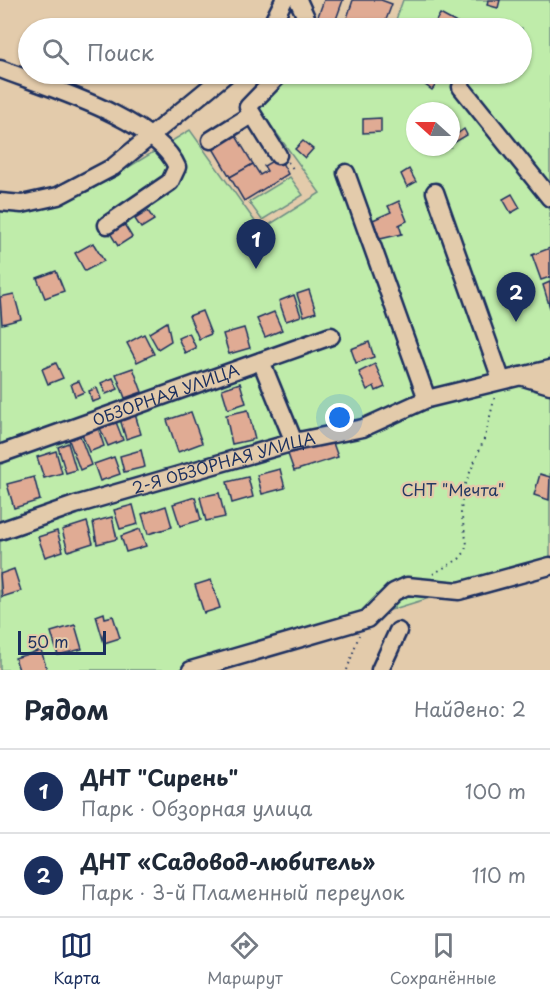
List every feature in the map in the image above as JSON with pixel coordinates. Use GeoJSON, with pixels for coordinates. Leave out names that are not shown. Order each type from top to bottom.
{"type":"FeatureCollection","features":[{"type":"Feature","properties":{"kind":"street"},"geometry":{"type":"LineString","coordinates":[[275,18],[284,0]]}},
{"type":"Feature","properties":{"kind":"street"},"geometry":{"type":"LineString","coordinates":[[298,0],[307,18]]}},
{"type":"Feature","properties":{"kind":"street"},"geometry":{"type":"LineString","coordinates":[[0,69],[18,76]]}},
{"type":"Feature","properties":{"kind":"street"},"geometry":{"type":"LineString","coordinates":[[39,84],[120,115],[172,155],[177,167],[170,182],[107,225]]}},
{"type":"Feature","properties":{"kind":"street"},"geometry":{"type":"LineString","coordinates":[[0,202],[22,204],[58,196],[113,167],[213,84]]}},
{"type":"Feature","properties":{"kind":"street"},"geometry":{"type":"LineString","coordinates":[[270,84],[248,107],[278,155]]}},
{"type":"Feature","properties":{"kind":"street"},"geometry":{"type":"LineString","coordinates":[[461,87],[550,198]]}},
{"type":"Feature","properties":{"kind":"street"},"geometry":{"type":"LineString","coordinates":[[211,140],[251,115]]}},
{"type":"Feature","properties":{"kind":"street"},"geometry":{"type":"LineString","coordinates":[[346,173],[428,399]]}},
{"type":"Feature","properties":{"kind":"street"},"geometry":{"type":"LineString","coordinates":[[435,192],[509,377],[550,385]]}},
{"type":"Feature","properties":{"kind":"street","name":"ОБЗОРНАЯ УЛИЦА"},"geometry":{"type":"LineString","coordinates":[[0,454],[331,336]]}},
{"type":"Feature","properties":{"kind":"street"},"geometry":{"type":"LineString","coordinates":[[261,361],[294,442]]}},
{"type":"Feature","properties":{"kind":"street","name":"2-Я ОБЗОРНАЯ УЛИЦА"},"geometry":{"type":"LineString","coordinates":[[0,531],[86,502],[294,442],[363,428],[428,399],[509,377],[550,369]]}},
{"type":"Feature","properties":{"kind":"street"},"geometry":{"type":"LineString","coordinates":[[191,670],[367,619],[394,592],[407,586],[459,591],[550,566]]}},
{"type":"Feature","properties":{"kind":"street"},"geometry":{"type":"LineString","coordinates":[[380,670],[398,631]]}},
{"type":"Feature","properties":{"kind":"path"},"geometry":{"type":"LineString","coordinates":[[432,575],[459,559],[464,553],[467,544],[461,513],[463,489],[509,377]]}},
{"type":"Feature","properties":{"kind":"path"},"geometry":{"type":"LineString","coordinates":[[347,670],[367,619]]}},
{"type":"Feature","properties":{"kind":"green space","name":"СНТ \"Мечта\""},"geometry":{"type":"Polygon","coordinates":[[[403,0],[550,0],[550,561],[195,670],[0,670],[0,205],[31,209],[89,191],[190,130],[261,230],[320,193],[259,109],[283,84],[532,84],[532,18],[397,18],[403,0]]]}},
{"type":"Feature","properties":{"kind":"green space"},"geometry":{"type":"Polygon","coordinates":[[[290,177],[303,195],[262,220],[249,202],[290,177]]]}},
{"type":"Feature","properties":{"kind":"building"},"geometry":{"type":"Polygon","coordinates":[[[324,0],[343,0],[337,18],[317,18],[324,0]]]}},
{"type":"Feature","properties":{"kind":"building"},"geometry":{"type":"Polygon","coordinates":[[[353,0],[381,0],[392,4],[387,18],[347,18],[353,0]]]}},
{"type":"Feature","properties":{"kind":"building"},"geometry":{"type":"Polygon","coordinates":[[[488,0],[500,0],[498,8],[487,5],[488,0]]]}},
{"type":"Feature","properties":{"kind":"building"},"geometry":{"type":"Polygon","coordinates":[[[424,84],[436,84],[432,90],[424,84]]]}},
{"type":"Feature","properties":{"kind":"building"},"geometry":{"type":"Polygon","coordinates":[[[381,118],[381,132],[363,133],[363,119],[381,118]]]}},
{"type":"Feature","properties":{"kind":"building"},"geometry":{"type":"Polygon","coordinates":[[[464,129],[467,135],[460,139],[460,132],[464,129]]]}},
{"type":"Feature","properties":{"kind":"building"},"geometry":{"type":"Polygon","coordinates":[[[233,131],[253,164],[230,177],[211,145],[233,131]]]}},
{"type":"Feature","properties":{"kind":"building"},"geometry":{"type":"Polygon","coordinates":[[[303,141],[313,149],[305,158],[295,149],[303,141]]]}},
{"type":"Feature","properties":{"kind":"building"},"geometry":{"type":"Polygon","coordinates":[[[279,157],[288,174],[244,201],[230,177],[253,164],[260,175],[267,171],[264,166],[279,157]]]}},
{"type":"Feature","properties":{"kind":"building"},"geometry":{"type":"Polygon","coordinates":[[[409,169],[416,182],[407,187],[401,174],[409,169]]]}},
{"type":"Feature","properties":{"kind":"building"},"geometry":{"type":"Polygon","coordinates":[[[512,194],[520,208],[511,213],[503,199],[512,194]]]}},
{"type":"Feature","properties":{"kind":"building"},"geometry":{"type":"Polygon","coordinates":[[[399,201],[407,221],[399,225],[402,234],[380,239],[373,220],[391,212],[388,206],[399,201]]]}},
{"type":"Feature","properties":{"kind":"building"},"geometry":{"type":"Polygon","coordinates":[[[148,211],[154,220],[141,228],[135,219],[148,211]]]}},
{"type":"Feature","properties":{"kind":"building"},"geometry":{"type":"Polygon","coordinates":[[[124,224],[132,237],[118,246],[110,233],[124,224]]]}},
{"type":"Feature","properties":{"kind":"building"},"geometry":{"type":"Polygon","coordinates":[[[93,243],[104,261],[85,271],[75,253],[93,243]]]}},
{"type":"Feature","properties":{"kind":"building"},"geometry":{"type":"Polygon","coordinates":[[[550,248],[550,277],[541,280],[532,255],[550,248]]]}},
{"type":"Feature","properties":{"kind":"building"},"geometry":{"type":"Polygon","coordinates":[[[56,271],[64,291],[45,298],[37,278],[56,271]]]}},
{"type":"Feature","properties":{"kind":"building"},"geometry":{"type":"Polygon","coordinates":[[[550,282],[550,308],[543,285],[550,282]]]}},
{"type":"Feature","properties":{"kind":"building"},"geometry":{"type":"Polygon","coordinates":[[[309,290],[316,312],[304,316],[297,294],[309,290]]]}},
{"type":"Feature","properties":{"kind":"building"},"geometry":{"type":"Polygon","coordinates":[[[14,294],[21,319],[2,324],[0,297],[14,294]]]}},
{"type":"Feature","properties":{"kind":"building"},"geometry":{"type":"Polygon","coordinates":[[[294,295],[301,316],[286,321],[279,301],[294,295]]]}},
{"type":"Feature","properties":{"kind":"building"},"geometry":{"type":"Polygon","coordinates":[[[202,311],[211,334],[199,339],[189,316],[202,311]]]}},
{"type":"Feature","properties":{"kind":"building"},"geometry":{"type":"Polygon","coordinates":[[[274,312],[282,330],[265,337],[257,319],[274,312]]]}},
{"type":"Feature","properties":{"kind":"building"},"geometry":{"type":"Polygon","coordinates":[[[167,322],[171,341],[158,349],[149,333],[167,322]]]}},
{"type":"Feature","properties":{"kind":"building"},"geometry":{"type":"Polygon","coordinates":[[[244,328],[250,348],[229,354],[223,334],[244,328]]]}},
{"type":"Feature","properties":{"kind":"building"},"geometry":{"type":"Polygon","coordinates":[[[189,333],[196,348],[185,353],[178,338],[189,333]]]}},
{"type":"Feature","properties":{"kind":"building"},"geometry":{"type":"Polygon","coordinates":[[[144,334],[154,354],[137,362],[127,343],[144,334]]]}},
{"type":"Feature","properties":{"kind":"building"},"geometry":{"type":"Polygon","coordinates":[[[369,342],[374,357],[356,363],[351,349],[369,342]]]}},
{"type":"Feature","properties":{"kind":"building"},"geometry":{"type":"Polygon","coordinates":[[[56,363],[63,378],[48,384],[42,369],[56,363]]]}},
{"type":"Feature","properties":{"kind":"building"},"geometry":{"type":"Polygon","coordinates":[[[375,364],[385,387],[376,391],[374,386],[367,390],[359,372],[375,364]]]}},
{"type":"Feature","properties":{"kind":"building"},"geometry":{"type":"Polygon","coordinates":[[[133,368],[142,392],[125,398],[116,374],[133,368]]]}},
{"type":"Feature","properties":{"kind":"building"},"geometry":{"type":"Polygon","coordinates":[[[113,378],[118,389],[106,394],[101,383],[113,378]]]}},
{"type":"Feature","properties":{"kind":"building"},"geometry":{"type":"Polygon","coordinates":[[[79,381],[84,392],[75,396],[71,384],[79,381]]]}},
{"type":"Feature","properties":{"kind":"building"},"geometry":{"type":"Polygon","coordinates":[[[240,383],[246,403],[228,409],[222,389],[240,383]]]}},
{"type":"Feature","properties":{"kind":"building"},"geometry":{"type":"Polygon","coordinates":[[[97,388],[101,399],[92,402],[89,391],[97,388]]]}},
{"type":"Feature","properties":{"kind":"building"},"geometry":{"type":"Polygon","coordinates":[[[248,410],[255,439],[232,444],[226,415],[248,410]]]}},
{"type":"Feature","properties":{"kind":"building"},"geometry":{"type":"Polygon","coordinates":[[[191,412],[202,443],[178,452],[167,420],[191,412]]]}},
{"type":"Feature","properties":{"kind":"building"},"geometry":{"type":"Polygon","coordinates":[[[135,414],[141,434],[126,439],[120,419],[135,414]]]}},
{"type":"Feature","properties":{"kind":"building"},"geometry":{"type":"Polygon","coordinates":[[[116,422],[123,440],[108,446],[100,428],[116,422]]]}},
{"type":"Feature","properties":{"kind":"building"},"geometry":{"type":"Polygon","coordinates":[[[98,428],[104,446],[89,452],[82,434],[98,428]]]}},
{"type":"Feature","properties":{"kind":"building"},"geometry":{"type":"Polygon","coordinates":[[[80,436],[91,465],[80,470],[69,440],[80,436]]]}},
{"type":"Feature","properties":{"kind":"building"},"geometry":{"type":"Polygon","coordinates":[[[332,440],[338,457],[294,471],[288,454],[332,440]]]}},
{"type":"Feature","properties":{"kind":"building"},"geometry":{"type":"Polygon","coordinates":[[[68,443],[76,470],[66,473],[58,447],[68,443]]]}},
{"type":"Feature","properties":{"kind":"building"},"geometry":{"type":"Polygon","coordinates":[[[141,450],[145,467],[124,472],[120,456],[141,450]]]}},
{"type":"Feature","properties":{"kind":"building"},"geometry":{"type":"Polygon","coordinates":[[[56,451],[62,473],[44,478],[37,457],[56,451]]]}},
{"type":"Feature","properties":{"kind":"building"},"geometry":{"type":"Polygon","coordinates":[[[114,457],[120,474],[100,481],[94,464],[114,457]]]}},
{"type":"Feature","properties":{"kind":"building"},"geometry":{"type":"Polygon","coordinates":[[[280,469],[285,488],[262,494],[257,475],[280,469]]]}},
{"type":"Feature","properties":{"kind":"building"},"geometry":{"type":"Polygon","coordinates":[[[540,474],[550,477],[549,500],[534,495],[540,474]]]}},
{"type":"Feature","properties":{"kind":"building"},"geometry":{"type":"Polygon","coordinates":[[[34,477],[40,500],[14,508],[7,484],[34,477]]]}},
{"type":"Feature","properties":{"kind":"building"},"geometry":{"type":"Polygon","coordinates":[[[248,477],[253,497],[232,503],[227,482],[248,477]]]}},
{"type":"Feature","properties":{"kind":"building"},"geometry":{"type":"Polygon","coordinates":[[[219,493],[225,517],[206,521],[200,497],[219,493]]]}},
{"type":"Feature","properties":{"kind":"building"},"geometry":{"type":"Polygon","coordinates":[[[195,497],[201,520],[180,526],[173,504],[195,497]]]}},
{"type":"Feature","properties":{"kind":"building"},"geometry":{"type":"Polygon","coordinates":[[[133,505],[138,524],[120,529],[114,510],[133,505]]]}},
{"type":"Feature","properties":{"kind":"building"},"geometry":{"type":"Polygon","coordinates":[[[166,506],[172,527],[148,534],[142,514],[166,506]]]}},
{"type":"Feature","properties":{"kind":"building"},"geometry":{"type":"Polygon","coordinates":[[[112,517],[117,539],[97,544],[93,522],[112,517]]]}},
{"type":"Feature","properties":{"kind":"building"},"geometry":{"type":"Polygon","coordinates":[[[87,522],[93,543],[68,551],[62,530],[87,522]]]}},
{"type":"Feature","properties":{"kind":"building"},"geometry":{"type":"Polygon","coordinates":[[[140,529],[146,546],[126,552],[121,536],[140,529]]]}},
{"type":"Feature","properties":{"kind":"building"},"geometry":{"type":"Polygon","coordinates":[[[57,531],[63,551],[45,557],[38,537],[57,531]]]}},
{"type":"Feature","properties":{"kind":"building"},"geometry":{"type":"Polygon","coordinates":[[[14,569],[21,591],[2,597],[0,574],[14,569]]]}},
{"type":"Feature","properties":{"kind":"building"},"geometry":{"type":"Polygon","coordinates":[[[211,580],[220,608],[204,613],[195,585],[211,580]]]}},
{"type":"Feature","properties":{"kind":"building"},"geometry":{"type":"Polygon","coordinates":[[[104,613],[105,618],[113,616],[120,638],[104,643],[96,616],[104,613]]]}},
{"type":"Feature","properties":{"kind":"building"},"geometry":{"type":"Polygon","coordinates":[[[75,625],[82,649],[58,655],[51,632],[75,625]]]}},
{"type":"Feature","properties":{"kind":"building"},"geometry":{"type":"Polygon","coordinates":[[[41,650],[47,670],[19,670],[15,658],[41,650]]]}},
{"type":"Feature","properties":{"kind":"place","name":"ДНТ \"Сирень\""},"geometry":{"type":"Point","coordinates":[256,269]}},
{"type":"Feature","properties":{"kind":"place","name":"ДНТ «Садовод-любитель»"},"geometry":{"type":"Point","coordinates":[516,322]}}]}
